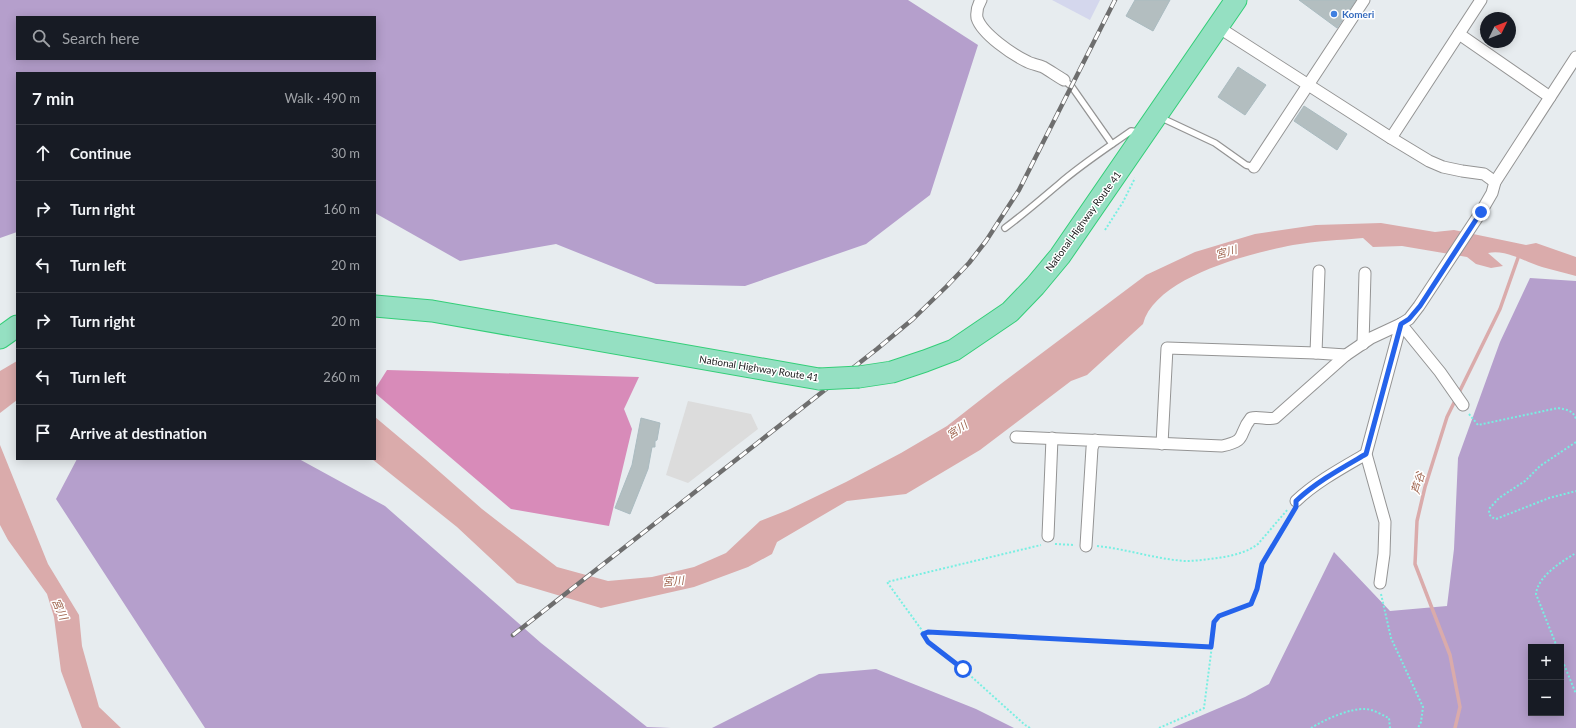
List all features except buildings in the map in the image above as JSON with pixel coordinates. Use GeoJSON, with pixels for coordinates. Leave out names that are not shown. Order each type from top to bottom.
{"type":"FeatureCollection","features":[{"type":"Feature","properties":{"kind":"highway","name":"National Highway Route 41"},"geometry":{"type":"LineString","coordinates":[[376,306],[432,311],[819,379],[859,377],[892,372],[954,350],[1010,312],[1035,286],[1060,256],[1236,0]]}},
{"type":"Feature","properties":{"kind":"highway"},"geometry":{"type":"LineString","coordinates":[[0,338],[16,327]]}},
{"type":"Feature","properties":{"kind":"street"},"geometry":{"type":"LineString","coordinates":[[981,0],[976,13],[981,26],[991,36],[1018,57],[1029,63],[1042,67],[1064,80]]}},
{"type":"Feature","properties":{"kind":"street"},"geometry":{"type":"LineString","coordinates":[[1254,167],[1364,0]]}},
{"type":"Feature","properties":{"kind":"street"},"geometry":{"type":"LineString","coordinates":[[1391,138],[1481,0]]}},
{"type":"Feature","properties":{"kind":"street"},"geometry":{"type":"LineString","coordinates":[[1218,27],[1429,161],[1443,167],[1484,174],[1495,182]]}},
{"type":"Feature","properties":{"kind":"street"},"geometry":{"type":"LineString","coordinates":[[1459,34],[1550,96]]}},
{"type":"Feature","properties":{"kind":"street"},"geometry":{"type":"LineString","coordinates":[[1016,437],[1222,446],[1238,441],[1242,437],[1250,418],[1275,418],[1346,355],[1371,338],[1409,319],[1479,216],[1492,193],[1495,182],[1576,57]]}},
{"type":"Feature","properties":{"kind":"street"},"geometry":{"type":"LineString","coordinates":[[1316,352],[1319,271]]}},
{"type":"Feature","properties":{"kind":"street"},"geometry":{"type":"LineString","coordinates":[[1363,344],[1365,273]]}},
{"type":"Feature","properties":{"kind":"street"},"geometry":{"type":"LineString","coordinates":[[1401,324],[1440,372],[1462,405]]}},
{"type":"Feature","properties":{"kind":"street"},"geometry":{"type":"LineString","coordinates":[[1380,583],[1384,554],[1385,522],[1366,454],[1401,324]]}},
{"type":"Feature","properties":{"kind":"street"},"geometry":{"type":"LineString","coordinates":[[1162,444],[1167,348],[1316,352],[1346,355]]}},
{"type":"Feature","properties":{"kind":"street"},"geometry":{"type":"LineString","coordinates":[[1048,541],[1052,438]]}},
{"type":"Feature","properties":{"kind":"street"},"geometry":{"type":"LineString","coordinates":[[1086,546],[1092,448],[1095,440]]}},
{"type":"Feature","properties":{"kind":"street"},"geometry":{"type":"LineString","coordinates":[[1296,501],[1305,492],[1331,474],[1366,454]]}},
{"type":"Feature","properties":{"kind":"lane"},"geometry":{"type":"LineString","coordinates":[[1064,80],[1072,87],[1112,144]]}},
{"type":"Feature","properties":{"kind":"lane"},"geometry":{"type":"LineString","coordinates":[[1166,120],[1215,143],[1246,165],[1254,167]]}},
{"type":"Feature","properties":{"kind":"lane"},"geometry":{"type":"LineString","coordinates":[[1005,228],[1027,212],[1060,183],[1130,131],[1145,132]]}},
{"type":"Feature","properties":{"kind":"path"},"geometry":{"type":"LineString","coordinates":[[1462,405],[1478,425],[1558,408],[1569,410],[1574,413],[1576,419]]}},
{"type":"Feature","properties":{"kind":"path"},"geometry":{"type":"LineString","coordinates":[[1576,442],[1540,466],[1525,481],[1499,498],[1488,509],[1489,514],[1491,518],[1496,519],[1550,498],[1576,491]]}},
{"type":"Feature","properties":{"kind":"path"},"geometry":{"type":"LineString","coordinates":[[1030,728],[963,669],[928,642],[887,582],[1048,541],[1117,548],[1184,561],[1231,556],[1252,549],[1258,544],[1296,501]]}},
{"type":"Feature","properties":{"kind":"path"},"geometry":{"type":"LineString","coordinates":[[1159,728],[1204,708],[1214,622],[1219,616],[1251,604],[1257,589],[1262,564],[1296,507],[1296,501]]}},
{"type":"Feature","properties":{"kind":"path"},"geometry":{"type":"LineString","coordinates":[[1556,644],[1536,594],[1536,589],[1546,575],[1576,553]]}},
{"type":"Feature","properties":{"kind":"path"},"geometry":{"type":"LineString","coordinates":[[1380,583],[1391,638],[1422,707],[1421,722],[1418,728]]}},
{"type":"Feature","properties":{"kind":"path"},"geometry":{"type":"LineString","coordinates":[[923,634],[928,632],[1211,647]]}},
{"type":"Feature","properties":{"kind":"path"},"geometry":{"type":"LineString","coordinates":[[1564,664],[1576,694]]}},
{"type":"Feature","properties":{"kind":"path"},"geometry":{"type":"LineString","coordinates":[[1311,728],[1335,716],[1366,709],[1389,718],[1390,728]]}},
{"type":"Feature","properties":{"kind":"shaded area"},"geometry":{"type":"Polygon","coordinates":[[[0,0],[908,0],[978,45],[930,195],[866,244],[745,286],[656,284],[556,244],[460,261],[376,214],[376,72],[16,72],[16,232],[0,238],[0,0]]]}},
{"type":"Feature","properties":{"kind":"shaded area"},"geometry":{"type":"Polygon","coordinates":[[[1052,0],[1100,0],[1090,20],[1052,0]]]}},
{"type":"Feature","properties":{"kind":"shaded area"},"geometry":{"type":"Polygon","coordinates":[[[1530,278],[1576,281],[1576,728],[1172,728],[1245,697],[1269,684],[1334,552],[1390,611],[1447,606],[1454,549],[1458,458],[1500,342],[1530,278]]]}},
{"type":"Feature","properties":{"kind":"shaded area"},"geometry":{"type":"Polygon","coordinates":[[[387,370],[639,377],[624,409],[632,429],[609,526],[511,509],[376,394],[376,387],[387,370]]]}},
{"type":"Feature","properties":{"kind":"shaded area"},"geometry":{"type":"Polygon","coordinates":[[[688,401],[751,414],[758,429],[688,483],[666,475],[688,401]]]}},
{"type":"Feature","properties":{"kind":"shaded area"},"geometry":{"type":"Polygon","coordinates":[[[76,460],[301,460],[385,506],[541,643],[647,727],[671,728],[205,728],[56,499],[76,460]]]}},
{"type":"Feature","properties":{"kind":"shaded area"},"geometry":{"type":"Polygon","coordinates":[[[876,669],[976,709],[1014,728],[712,728],[819,674],[876,669]]]}},
{"type":"Feature","properties":{"kind":"water","name":"宮川"},"geometry":{"type":"Polygon","coordinates":[[[1381,223],[1435,232],[1454,230],[1526,245],[1536,243],[1576,257],[1576,276],[1542,267],[1509,254],[1495,252],[1488,253],[1503,266],[1491,268],[1476,264],[1467,257],[1402,246],[1373,247],[1363,238],[1293,245],[1230,261],[1185,280],[1166,293],[1151,307],[1143,324],[1087,375],[1071,381],[980,450],[906,494],[847,501],[777,542],[772,554],[748,567],[694,587],[601,608],[517,583],[457,527],[373,460],[376,460],[376,418],[482,509],[557,567],[608,581],[652,577],[694,567],[726,553],[760,521],[788,510],[846,482],[901,453],[947,426],[1146,275],[1195,252],[1255,234],[1316,225],[1381,223]]]}},
{"type":"Feature","properties":{"kind":"water"},"geometry":{"type":"Polygon","coordinates":[[[16,362],[16,401],[0,413],[0,371],[16,362]]]}},
{"type":"Feature","properties":{"kind":"water","name":"宮川"},"geometry":{"type":"Polygon","coordinates":[[[0,445],[48,564],[79,615],[82,646],[99,707],[121,728],[82,728],[61,671],[54,617],[47,594],[8,540],[0,525],[0,445]]]}},
{"type":"Feature","properties":{"kind":"waterway","name":"芦谷"},"geometry":{"type":"LineString","coordinates":[[1455,728],[1460,707],[1450,655],[1415,564],[1417,521],[1425,487],[1447,417],[1500,309],[1519,255]]}},
{"type":"Feature","properties":{"kind":"railway"},"geometry":{"type":"LineString","coordinates":[[513,635],[877,349],[913,319],[969,263],[986,241],[1019,190],[1115,0]]}},
{"type":"Feature","properties":{"kind":"place","name":"Komeri"},"geometry":{"type":"Point","coordinates":[1334,14]}},
{"type":"Feature","properties":{"kind":"route"},"geometry":{"type":"LineString","coordinates":[[963,669],[928,642],[923,634],[928,632],[1211,647],[1214,622],[1219,616],[1251,604],[1257,589],[1259,572],[1262,564],[1296,507],[1296,501],[1305,492],[1331,474],[1366,454],[1401,324],[1409,319],[1420,306],[1481,212]]}}]}
